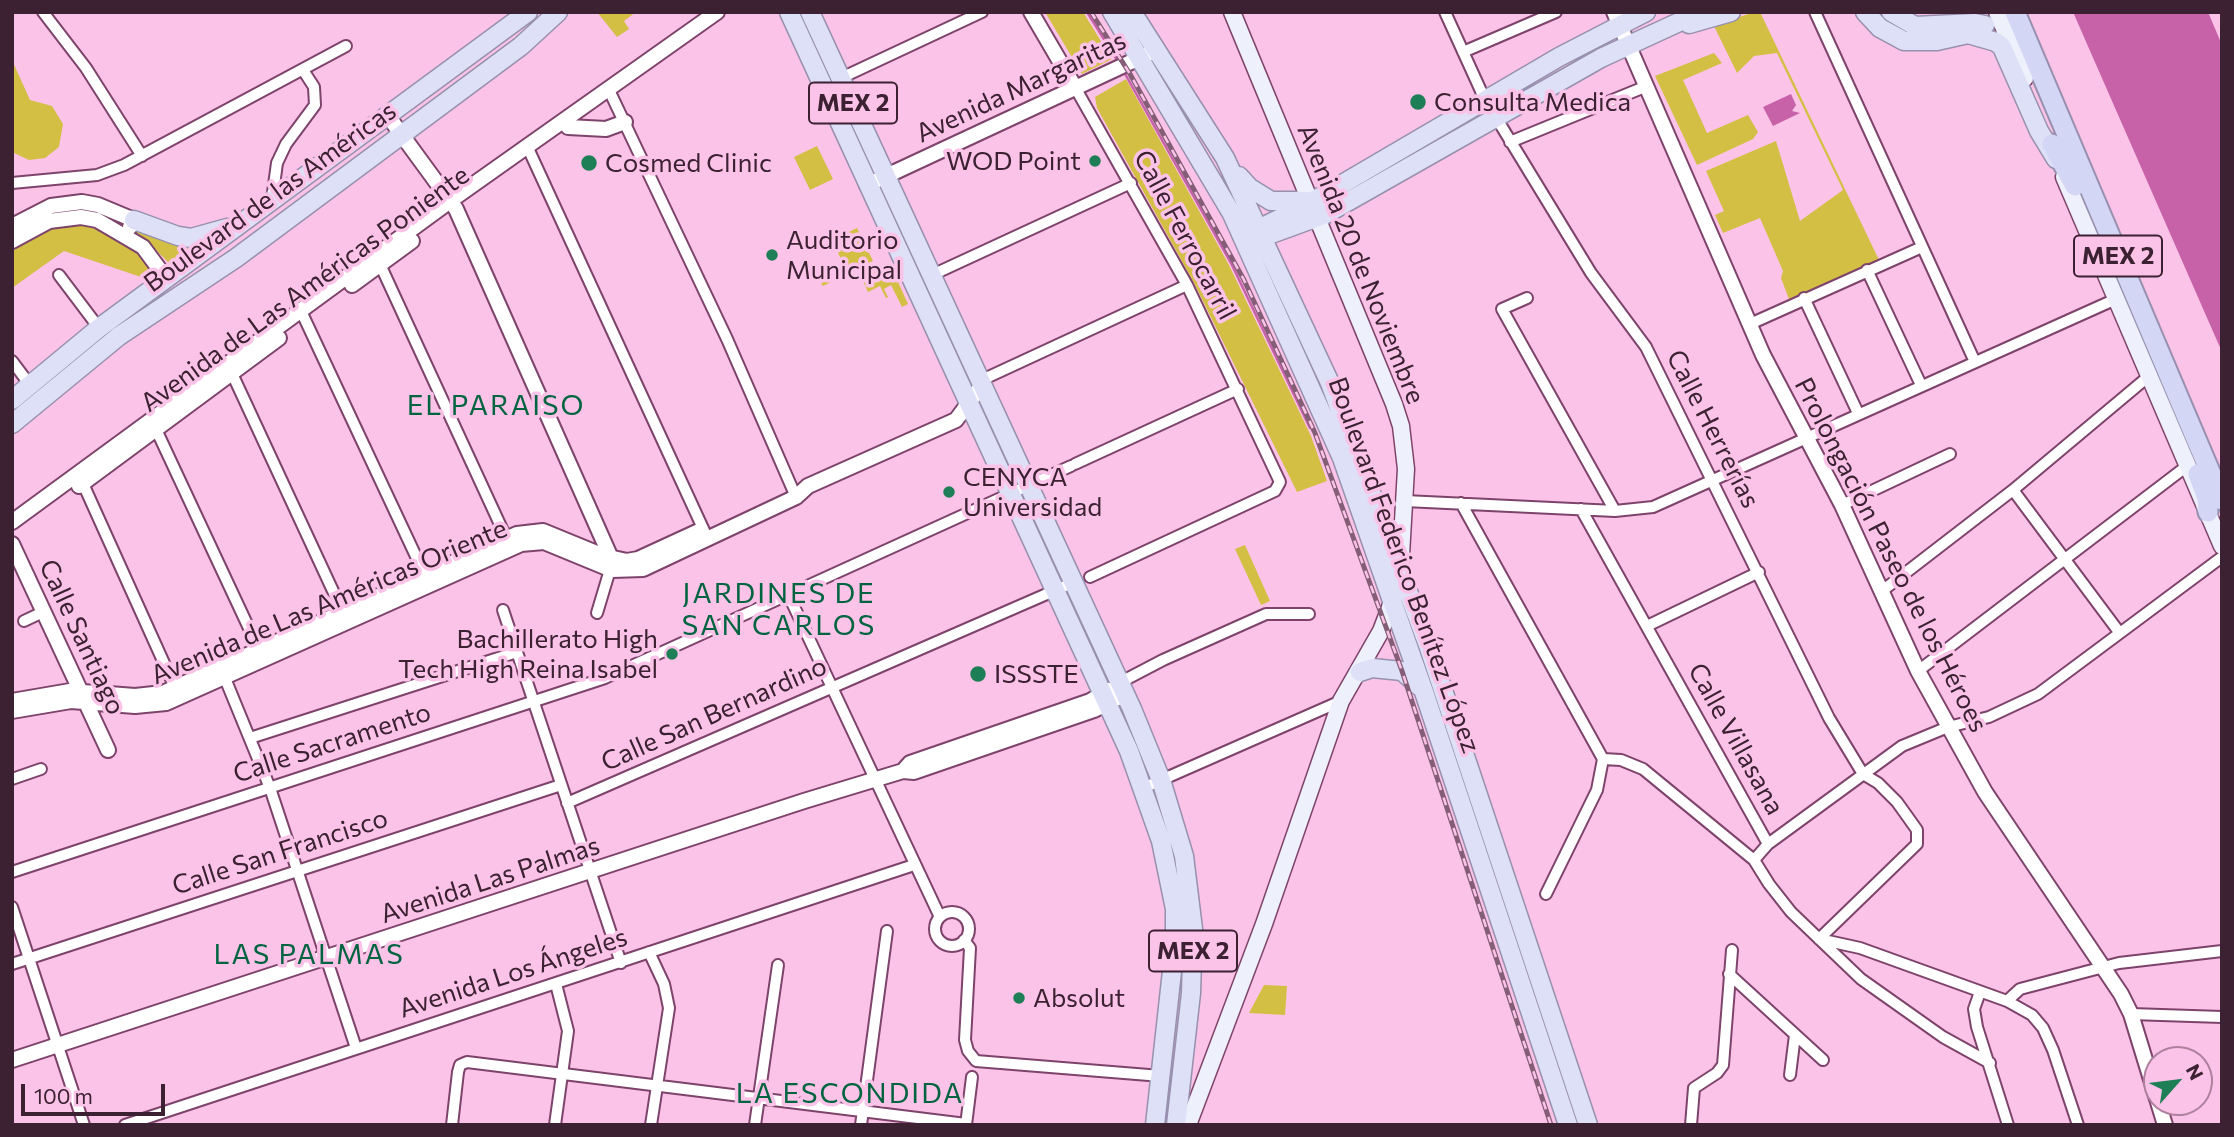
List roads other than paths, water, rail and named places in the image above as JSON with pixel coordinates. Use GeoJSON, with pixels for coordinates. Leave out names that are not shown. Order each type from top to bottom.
{"type":"FeatureCollection","features":[{"type":"Feature","properties":{"kind":"highway","name":"MEX 2"},"geometry":{"type":"LineString","coordinates":[[2015,12],[2161,357],[2161,369],[2207,498],[2215,506]]}},
{"type":"Feature","properties":{"kind":"highway"},"geometry":{"type":"LineString","coordinates":[[2056,153],[2136,310],[2147,326]]}},
{"type":"Feature","properties":{"kind":"main road"},"geometry":{"type":"LineString","coordinates":[[480,50],[515,12]]}},
{"type":"Feature","properties":{"kind":"main road","name":"Boulevard de las Américas"},"geometry":{"type":"LineString","coordinates":[[12,400],[99,328],[480,50],[528,12]]}},
{"type":"Feature","properties":{"kind":"main road","name":"Boulevard de las Américas"},"geometry":{"type":"LineString","coordinates":[[12,424],[119,336],[236,258],[521,46],[558,12]]}},
{"type":"Feature","properties":{"kind":"main road"},"geometry":{"type":"LineString","coordinates":[[521,46],[571,12]]}},
{"type":"Feature","properties":{"kind":"main road","name":"MEX 2"},"geometry":{"type":"LineString","coordinates":[[789,12],[1104,700],[1143,788],[1161,841],[1175,909],[1175,951],[1155,1125]]}},
{"type":"Feature","properties":{"kind":"main road","name":"MEX 2"},"geometry":{"type":"LineString","coordinates":[[810,12],[1122,688],[1161,780],[1184,856],[1193,929],[1191,993],[1176,1125]]}},
{"type":"Feature","properties":{"kind":"main road","name":"Boulevard Federico Benítez López"},"geometry":{"type":"LineString","coordinates":[[1112,12],[1148,54],[1225,159],[1342,458],[1397,586],[1428,645],[1588,1125]]}},
{"type":"Feature","properties":{"kind":"main road","name":"Boulevard Federico Benítez López"},"geometry":{"type":"LineString","coordinates":[[1132,12],[1148,54],[1231,214],[1254,237],[1330,383],[1397,586],[1424,692],[1568,1125]]}},
{"type":"Feature","properties":{"kind":"main road","name":"Avenida 20 de Noviembre"},"geometry":{"type":"LineString","coordinates":[[1232,12],[1394,404],[1404,445],[1405,501],[1397,586]]}},
{"type":"Feature","properties":{"kind":"main road"},"geometry":{"type":"LineString","coordinates":[[1254,237],[1310,200],[1486,102],[1617,19],[1646,12]]}},
{"type":"Feature","properties":{"kind":"main road"},"geometry":{"type":"LineString","coordinates":[[1254,237],[1317,218],[1628,45],[1701,12]]}},
{"type":"Feature","properties":{"kind":"main road"},"geometry":{"type":"LineString","coordinates":[[1658,31],[1731,12]]}},
{"type":"Feature","properties":{"kind":"main road"},"geometry":{"type":"LineString","coordinates":[[1865,12],[1880,28],[1904,41],[1937,41],[1968,34],[1990,38],[2002,47]]}},
{"type":"Feature","properties":{"kind":"main road"},"geometry":{"type":"LineString","coordinates":[[1891,12],[1915,26],[1975,23],[1984,25],[1996,34],[2039,131],[2056,153]]}},
{"type":"Feature","properties":{"kind":"main road"},"geometry":{"type":"LineString","coordinates":[[1997,12],[2187,466],[2215,506],[2222,546]]}},
{"type":"Feature","properties":{"kind":"main road"},"geometry":{"type":"LineString","coordinates":[[1225,159],[1250,188],[1271,201],[1283,203],[1310,200]]}},
{"type":"Feature","properties":{"kind":"main road"},"geometry":{"type":"LineString","coordinates":[[130,227],[191,238],[243,222]]}},
{"type":"Feature","properties":{"kind":"main road"},"geometry":{"type":"LineString","coordinates":[[1188,1125],[1264,924],[1341,701],[1360,672],[1397,586]]}},
{"type":"Feature","properties":{"kind":"main road"},"geometry":{"type":"LineString","coordinates":[[1360,672],[1372,668],[1402,671],[1424,692]]}},
{"type":"Feature","properties":{"kind":"street"},"geometry":{"type":"LineString","coordinates":[[43,12],[86,68],[142,156]]}},
{"type":"Feature","properties":{"kind":"street","name":"Avenida de Las Américas Poniente"},"geometry":{"type":"LineString","coordinates":[[12,534],[229,368],[717,12]]}},
{"type":"Feature","properties":{"kind":"street"},"geometry":{"type":"LineString","coordinates":[[841,78],[982,12]]}},
{"type":"Feature","properties":{"kind":"street","name":"Calle Ferrocarril"},"geometry":{"type":"LineString","coordinates":[[1031,12],[1187,285],[1279,479],[1279,488],[1090,578]]}},
{"type":"Feature","properties":{"kind":"street"},"geometry":{"type":"LineString","coordinates":[[1445,12],[1486,102]]}},
{"type":"Feature","properties":{"kind":"street"},"geometry":{"type":"LineString","coordinates":[[1463,52],[1556,12]]}},
{"type":"Feature","properties":{"kind":"street"},"geometry":{"type":"LineString","coordinates":[[1815,12],[1975,362]]}},
{"type":"Feature","properties":{"kind":"street","name":"Prolongación Paseo de los Héroes"},"geometry":{"type":"LineString","coordinates":[[1617,19],[1750,324],[1805,438],[1842,505],[1918,671],[1985,792],[2131,1014],[2143,1054]]}},
{"type":"Feature","properties":{"kind":"street"},"geometry":{"type":"LineString","coordinates":[[12,183],[97,175],[142,156],[346,46]]}},
{"type":"Feature","properties":{"kind":"street","name":"Avenida Margaritas"},"geometry":{"type":"LineString","coordinates":[[867,185],[1148,54]]}},
{"type":"Feature","properties":{"kind":"street"},"geometry":{"type":"LineString","coordinates":[[272,200],[277,163],[286,144],[315,105],[314,87],[303,69]]}},
{"type":"Feature","properties":{"kind":"street"},"geometry":{"type":"LineString","coordinates":[[1510,142],[1647,86]]}},
{"type":"Feature","properties":{"kind":"street"},"geometry":{"type":"LineString","coordinates":[[610,91],[795,492]]}},
{"type":"Feature","properties":{"kind":"street","name":"Avenida de Las Américas Poniente"},"geometry":{"type":"LineString","coordinates":[[528,150],[569,127],[610,91]]}},
{"type":"Feature","properties":{"kind":"street"},"geometry":{"type":"LineString","coordinates":[[388,116],[453,205],[612,564],[597,613]]}},
{"type":"Feature","properties":{"kind":"street","name":"Calle Herrerías"},"geometry":{"type":"LineString","coordinates":[[1497,119],[1591,273],[1646,347],[1829,718],[1863,774],[1878,783],[1913,822],[1919,838],[1917,844],[1819,939]]}},
{"type":"Feature","properties":{"kind":"street"},"geometry":{"type":"LineString","coordinates":[[569,127],[606,129],[625,122]]}},
{"type":"Feature","properties":{"kind":"street"},"geometry":{"type":"LineString","coordinates":[[528,150],[706,533]]}},
{"type":"Feature","properties":{"kind":"street"},"geometry":{"type":"LineString","coordinates":[[932,275],[1131,183]]}},
{"type":"Feature","properties":{"kind":"street"},"geometry":{"type":"LineString","coordinates":[[12,226],[36,212],[66,202],[98,205],[130,227],[160,270],[161,283]]}},
{"type":"Feature","properties":{"kind":"street"},"geometry":{"type":"LineString","coordinates":[[12,241],[40,225],[65,218],[97,220],[130,227]]}},
{"type":"Feature","properties":{"kind":"street"},"geometry":{"type":"LineString","coordinates":[[1750,324],[1922,247]]}},
{"type":"Feature","properties":{"kind":"street"},"geometry":{"type":"LineString","coordinates":[[378,260],[508,542]]}},
{"type":"Feature","properties":{"kind":"street"},"geometry":{"type":"LineString","coordinates":[[1867,270],[1921,385]]}},
{"type":"Feature","properties":{"kind":"street"},"geometry":{"type":"LineString","coordinates":[[59,275],[99,328]]}},
{"type":"Feature","properties":{"kind":"street"},"geometry":{"type":"LineString","coordinates":[[982,385],[986,377],[1187,285]]}},
{"type":"Feature","properties":{"kind":"street"},"geometry":{"type":"LineString","coordinates":[[1527,298],[1502,309],[1615,511]]}},
{"type":"Feature","properties":{"kind":"street"},"geometry":{"type":"LineString","coordinates":[[1804,298],[1858,413]]}},
{"type":"Feature","properties":{"kind":"street"},"geometry":{"type":"LineString","coordinates":[[1405,501],[1615,511],[1653,507],[2116,299]]}},
{"type":"Feature","properties":{"kind":"street"},"geometry":{"type":"LineString","coordinates":[[303,315],[426,580]]}},
{"type":"Feature","properties":{"kind":"street"},"geometry":{"type":"LineString","coordinates":[[12,361],[30,385]]}},
{"type":"Feature","properties":{"kind":"street"},"geometry":{"type":"LineString","coordinates":[[229,368],[345,616]]}},
{"type":"Feature","properties":{"kind":"street"},"geometry":{"type":"LineString","coordinates":[[1882,591],[2013,490],[2149,376]]}},
{"type":"Feature","properties":{"kind":"street","name":"Avenida de Las Américas Oriente"},"geometry":{"type":"LineString","coordinates":[[12,711],[22,702],[177,693],[508,542],[543,531],[612,564],[638,559],[706,533],[956,420],[982,385]]}},
{"type":"Feature","properties":{"kind":"street","name":"Calle Sacramento"},"geometry":{"type":"LineString","coordinates":[[12,872],[604,678],[789,596],[1238,389]]}},
{"type":"Feature","properties":{"kind":"street"},"geometry":{"type":"LineString","coordinates":[[154,425],[262,655]]}},
{"type":"Feature","properties":{"kind":"street"},"geometry":{"type":"LineString","coordinates":[[1842,505],[1950,454]]}},
{"type":"Feature","properties":{"kind":"street"},"geometry":{"type":"LineString","coordinates":[[1918,671],[2187,466]]}},
{"type":"Feature","properties":{"kind":"street"},"geometry":{"type":"LineString","coordinates":[[81,479],[177,693]]}},
{"type":"Feature","properties":{"kind":"street","name":"Avenida de Las Américas Poniente"},"geometry":{"type":"LineString","coordinates":[[12,522],[81,479]]}},
{"type":"Feature","properties":{"kind":"street"},"geometry":{"type":"LineString","coordinates":[[2013,490],[2119,632]]}},
{"type":"Feature","properties":{"kind":"street"},"geometry":{"type":"LineString","coordinates":[[1461,503],[1603,759],[1597,790],[1546,894]]}},
{"type":"Feature","properties":{"kind":"street","name":"Calle Villasana"},"geometry":{"type":"LineString","coordinates":[[1581,509],[1768,844],[1754,860]]}},
{"type":"Feature","properties":{"kind":"street","name":"Calle Santiago"},"geometry":{"type":"LineString","coordinates":[[12,544],[108,750]]}},
{"type":"Feature","properties":{"kind":"street"},"geometry":{"type":"LineString","coordinates":[[1768,844],[1902,746],[1948,727],[1989,717],[2022,704],[2222,557]]}},
{"type":"Feature","properties":{"kind":"street"},"geometry":{"type":"LineString","coordinates":[[1647,626],[1759,572]]}},
{"type":"Feature","properties":{"kind":"street","name":"Calle San Bernardino"},"geometry":{"type":"LineString","coordinates":[[568,803],[1072,583]]}},
{"type":"Feature","properties":{"kind":"street"},"geometry":{"type":"LineString","coordinates":[[789,596],[940,917]]}},
{"type":"Feature","properties":{"kind":"street"},"geometry":{"type":"LineString","coordinates":[[503,610],[621,963]]}},
{"type":"Feature","properties":{"kind":"street"},"geometry":{"type":"LineString","coordinates":[[24,621],[43,612]]}},
{"type":"Feature","properties":{"kind":"street"},"geometry":{"type":"LineString","coordinates":[[1122,688],[1163,660],[1266,614],[1309,614]]}},
{"type":"Feature","properties":{"kind":"street"},"geometry":{"type":"LineString","coordinates":[[250,738],[517,652]]}},
{"type":"Feature","properties":{"kind":"street"},"geometry":{"type":"LineString","coordinates":[[223,673],[270,788],[356,1048]]}},
{"type":"Feature","properties":{"kind":"street","name":"Avenida Las Palmas"},"geometry":{"type":"LineString","coordinates":[[12,1060],[903,771],[910,762],[1104,700],[1122,688]]}},
{"type":"Feature","properties":{"kind":"street"},"geometry":{"type":"LineString","coordinates":[[1143,788],[1341,701]]}},
{"type":"Feature","properties":{"kind":"street"},"geometry":{"type":"LineString","coordinates":[[1603,759],[1621,760],[1643,769],[1754,860],[1791,912],[1861,979],[1894,1004],[1990,1063]]}},
{"type":"Feature","properties":{"kind":"street"},"geometry":{"type":"LineString","coordinates":[[12,779],[41,769]]}},
{"type":"Feature","properties":{"kind":"street","name":"Calle San Francisco"},"geometry":{"type":"LineString","coordinates":[[12,964],[562,785]]}},
{"type":"Feature","properties":{"kind":"street","name":"Avenida Los Ángeles"},"geometry":{"type":"LineString","coordinates":[[125,1125],[914,865]]}},
{"type":"Feature","properties":{"kind":"street"},"geometry":{"type":"LineString","coordinates":[[12,907],[83,1125]]}},
{"type":"Feature","properties":{"kind":"street"},"geometry":{"type":"LineString","coordinates":[[950,912],[964,917],[968,928],[964,940],[951,945],[941,941],[935,926],[940,917],[950,912]]}},
{"type":"Feature","properties":{"kind":"street"},"geometry":{"type":"LineString","coordinates":[[861,1125],[887,932]]}},
{"type":"Feature","properties":{"kind":"street"},"geometry":{"type":"LineString","coordinates":[[1819,939],[1843,942],[2007,1001],[2032,1015],[2043,1028],[2078,1125]]}},
{"type":"Feature","properties":{"kind":"street"},"geometry":{"type":"LineString","coordinates":[[964,940],[970,948],[965,1040],[976,1060],[1161,1076]]}},
{"type":"Feature","properties":{"kind":"street"},"geometry":{"type":"LineString","coordinates":[[1691,1125],[1694,1088],[1717,1073],[1723,1065],[1732,950]]}},
{"type":"Feature","properties":{"kind":"street"},"geometry":{"type":"LineString","coordinates":[[2007,1001],[2020,989],[2102,967],[2222,951]]}},
{"type":"Feature","properties":{"kind":"street"},"geometry":{"type":"LineString","coordinates":[[649,952],[664,984],[669,1008],[651,1125]]}},
{"type":"Feature","properties":{"kind":"street"},"geometry":{"type":"LineString","coordinates":[[755,1125],[778,965]]}},
{"type":"Feature","properties":{"kind":"street"},"geometry":{"type":"LineString","coordinates":[[1729,974],[1823,1060]]}},
{"type":"Feature","properties":{"kind":"street"},"geometry":{"type":"LineString","coordinates":[[555,1125],[568,1024],[556,984]]}},
{"type":"Feature","properties":{"kind":"street"},"geometry":{"type":"LineString","coordinates":[[1980,992],[1974,1009],[2008,1125]]}},
{"type":"Feature","properties":{"kind":"street"},"geometry":{"type":"LineString","coordinates":[[2131,1014],[2222,1017]]}},
{"type":"Feature","properties":{"kind":"street"},"geometry":{"type":"LineString","coordinates":[[1790,1074],[1795,1035]]}},
{"type":"Feature","properties":{"kind":"street"},"geometry":{"type":"LineString","coordinates":[[452,1125],[460,1065],[467,1062],[966,1124],[972,1077]]}},
{"type":"Feature","properties":{"kind":"waterway"},"geometry":{"type":"LineString","coordinates":[[1087,12],[1119,63]]}},
{"type":"Feature","properties":{"kind":"waterway"},"geometry":{"type":"LineString","coordinates":[[1124,72],[1232,265],[1310,428]]}},
{"type":"Feature","properties":{"kind":"railway"},"geometry":{"type":"LineString","coordinates":[[1091,12],[1130,74],[1244,280],[1315,433],[1402,671],[1551,1125]]}},
{"type":"Feature","properties":{"kind":"place","name":"Consulta Medica"},"geometry":{"type":"Point","coordinates":[1418,102]}},
{"type":"Feature","properties":{"kind":"place","name":"WOD Point"},"geometry":{"type":"Point","coordinates":[1095,161]}},
{"type":"Feature","properties":{"kind":"place","name":"Cosmed Clinic"},"geometry":{"type":"Point","coordinates":[589,163]}},
{"type":"Feature","properties":{"kind":"place","name":"Auditorio Municipal"},"geometry":{"type":"Point","coordinates":[772,255]}},
{"type":"Feature","properties":{"kind":"place","name":"CENYCA Universidad"},"geometry":{"type":"Point","coordinates":[949,492]}},
{"type":"Feature","properties":{"kind":"place","name":"Bachillerato High Tech High Reina Isabel"},"geometry":{"type":"Point","coordinates":[672,654]}},
{"type":"Feature","properties":{"kind":"place","name":"ISSSTE"},"geometry":{"type":"Point","coordinates":[978,674]}},
{"type":"Feature","properties":{"kind":"place","name":"Absolut"},"geometry":{"type":"Point","coordinates":[1019,998]}},
{"type":"Feature","properties":{"kind":"district","name":"EL PARAISO"},"geometry":{"type":"Point","coordinates":[496,406]}},
{"type":"Feature","properties":{"kind":"district","name":"JARDINES DE SAN CARLOS"},"geometry":{"type":"Point","coordinates":[779,610]}},
{"type":"Feature","properties":{"kind":"district","name":"LAS PALMAS"},"geometry":{"type":"Point","coordinates":[309,955]}},
{"type":"Feature","properties":{"kind":"district","name":"LA ESCONDIDA"},"geometry":{"type":"Point","coordinates":[850,1094]}}]}
